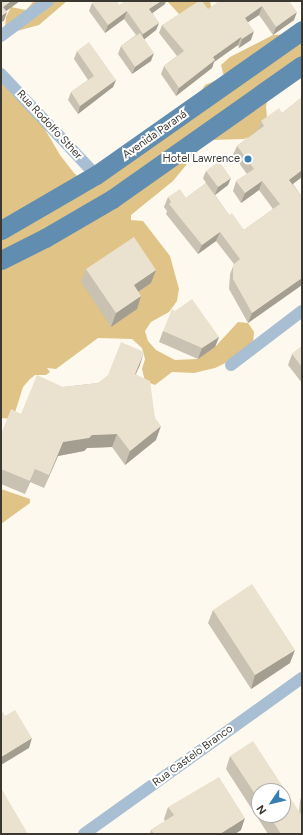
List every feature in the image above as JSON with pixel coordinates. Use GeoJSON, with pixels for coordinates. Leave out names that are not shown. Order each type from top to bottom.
{"type":"FeatureCollection","features":[{"type":"Feature","properties":{"kind":"main road","name":"Avenida Paraná"},"geometry":{"type":"LineString","coordinates":[[1,230],[96,175],[302,30]]}},
{"type":"Feature","properties":{"kind":"main road"},"geometry":{"type":"LineString","coordinates":[[1,260],[45,238],[112,199],[302,65]]}},
{"type":"Feature","properties":{"kind":"street"},"geometry":{"type":"LineString","coordinates":[[1,36],[48,1]]}},
{"type":"Feature","properties":{"kind":"street","name":"Rua Rodolfo Sther"},"geometry":{"type":"LineString","coordinates":[[1,74],[96,175]]}},
{"type":"Feature","properties":{"kind":"street"},"geometry":{"type":"LineString","coordinates":[[231,365],[302,311]]}},
{"type":"Feature","properties":{"kind":"street","name":"Rua Castelo Branco"},"geometry":{"type":"LineString","coordinates":[[84,834],[302,678]]}},
{"type":"Feature","properties":{"kind":"shaded area"},"geometry":{"type":"Polygon","coordinates":[[[34,1],[67,1],[39,25],[17,31],[5,27],[6,17],[11,7],[26,10],[34,1]]]}},
{"type":"Feature","properties":{"kind":"shaded area"},"geometry":{"type":"Polygon","coordinates":[[[167,1],[210,1],[212,12],[179,14],[167,1]]]}},
{"type":"Feature","properties":{"kind":"shaded area"},"geometry":{"type":"Polygon","coordinates":[[[302,33],[302,75],[269,95],[266,106],[267,118],[254,135],[244,139],[211,140],[202,146],[173,181],[131,215],[131,220],[143,221],[170,256],[179,289],[177,301],[169,312],[151,322],[145,331],[148,341],[156,350],[175,360],[197,359],[215,347],[238,322],[248,323],[254,332],[253,344],[238,357],[215,368],[194,373],[172,372],[155,385],[145,381],[142,369],[145,359],[142,348],[132,339],[98,338],[56,369],[47,368],[50,372],[46,375],[35,375],[30,379],[23,387],[13,419],[1,418],[1,82],[43,126],[60,155],[74,173],[84,182],[198,96],[205,85],[224,77],[221,65],[230,57],[273,35],[302,33]]]}},
{"type":"Feature","properties":{"kind":"shaded area"},"geometry":{"type":"Polygon","coordinates":[[[1,489],[30,499],[30,503],[1,524],[1,489]]]}},
{"type":"Feature","properties":{"kind":"building"},"geometry":{"type":"Polygon","coordinates":[[[1,1],[11,1],[3,7],[7,12],[1,16],[1,1]]]}},
{"type":"Feature","properties":{"kind":"building"},"geometry":{"type":"Polygon","coordinates":[[[95,1],[117,1],[119,5],[125,1],[161,1],[149,9],[159,23],[143,34],[127,11],[108,25],[92,3],[95,1]]]}},
{"type":"Feature","properties":{"kind":"building"},"geometry":{"type":"Polygon","coordinates":[[[199,1],[202,1],[208,9],[219,1],[289,1],[297,12],[276,27],[262,6],[245,18],[254,31],[242,39],[241,37],[213,57],[215,60],[179,88],[164,66],[184,51],[162,25],[199,1]]]}},
{"type":"Feature","properties":{"kind":"building"},"geometry":{"type":"Polygon","coordinates":[[[140,33],[154,53],[135,67],[121,46],[140,33]]]}},
{"type":"Feature","properties":{"kind":"building"},"geometry":{"type":"Polygon","coordinates":[[[89,42],[116,80],[80,106],[71,92],[94,76],[77,51],[89,42]]]}},
{"type":"Feature","properties":{"kind":"building"},"geometry":{"type":"Polygon","coordinates":[[[302,97],[302,170],[289,180],[302,197],[302,278],[252,313],[233,279],[233,265],[240,259],[220,232],[202,245],[169,204],[171,202],[168,197],[180,189],[186,198],[206,183],[229,215],[232,213],[244,230],[280,204],[262,181],[245,193],[236,181],[254,169],[237,146],[264,126],[261,121],[279,108],[282,113],[302,97]]]}},
{"type":"Feature","properties":{"kind":"building"},"geometry":{"type":"Polygon","coordinates":[[[219,161],[231,178],[218,187],[206,171],[219,161]]]}},
{"type":"Feature","properties":{"kind":"building"},"geometry":{"type":"Polygon","coordinates":[[[134,237],[156,270],[134,285],[141,296],[116,313],[86,269],[134,237]]]}},
{"type":"Feature","properties":{"kind":"building"},"geometry":{"type":"Polygon","coordinates":[[[192,299],[219,337],[202,348],[163,331],[172,309],[175,311],[192,299]]]}},
{"type":"Feature","properties":{"kind":"building"},"geometry":{"type":"Polygon","coordinates":[[[121,342],[144,352],[135,374],[150,381],[155,418],[161,426],[130,451],[117,434],[92,435],[89,438],[63,442],[49,475],[35,469],[30,481],[1,469],[1,434],[11,409],[21,414],[37,375],[63,387],[98,383],[108,375],[121,342]]]}},
{"type":"Feature","properties":{"kind":"building"},"geometry":{"type":"Polygon","coordinates":[[[302,346],[302,367],[292,354],[302,346]]]}},
{"type":"Feature","properties":{"kind":"building"},"geometry":{"type":"Polygon","coordinates":[[[252,584],[295,650],[255,675],[213,610],[252,584]]]}},
{"type":"Feature","properties":{"kind":"building"},"geometry":{"type":"Polygon","coordinates":[[[1,709],[5,716],[15,710],[32,738],[1,757],[1,709]]]}},
{"type":"Feature","properties":{"kind":"building"},"geometry":{"type":"Polygon","coordinates":[[[253,741],[280,783],[251,783],[251,788],[230,756],[253,741]]]}},
{"type":"Feature","properties":{"kind":"building"},"geometry":{"type":"Polygon","coordinates":[[[219,777],[245,818],[220,834],[154,834],[151,830],[174,815],[168,807],[219,777]]]}},
{"type":"Feature","properties":{"kind":"building"},"geometry":{"type":"Polygon","coordinates":[[[1,788],[28,834],[1,834],[1,788]]]}},
{"type":"Feature","properties":{"kind":"building"},"geometry":{"type":"Polygon","coordinates":[[[291,799],[302,816],[302,834],[281,834],[274,823],[291,823],[291,799]]]}},
{"type":"Feature","properties":{"kind":"place","name":"Hotel Lawrence"},"geometry":{"type":"Point","coordinates":[248,159]}}]}
